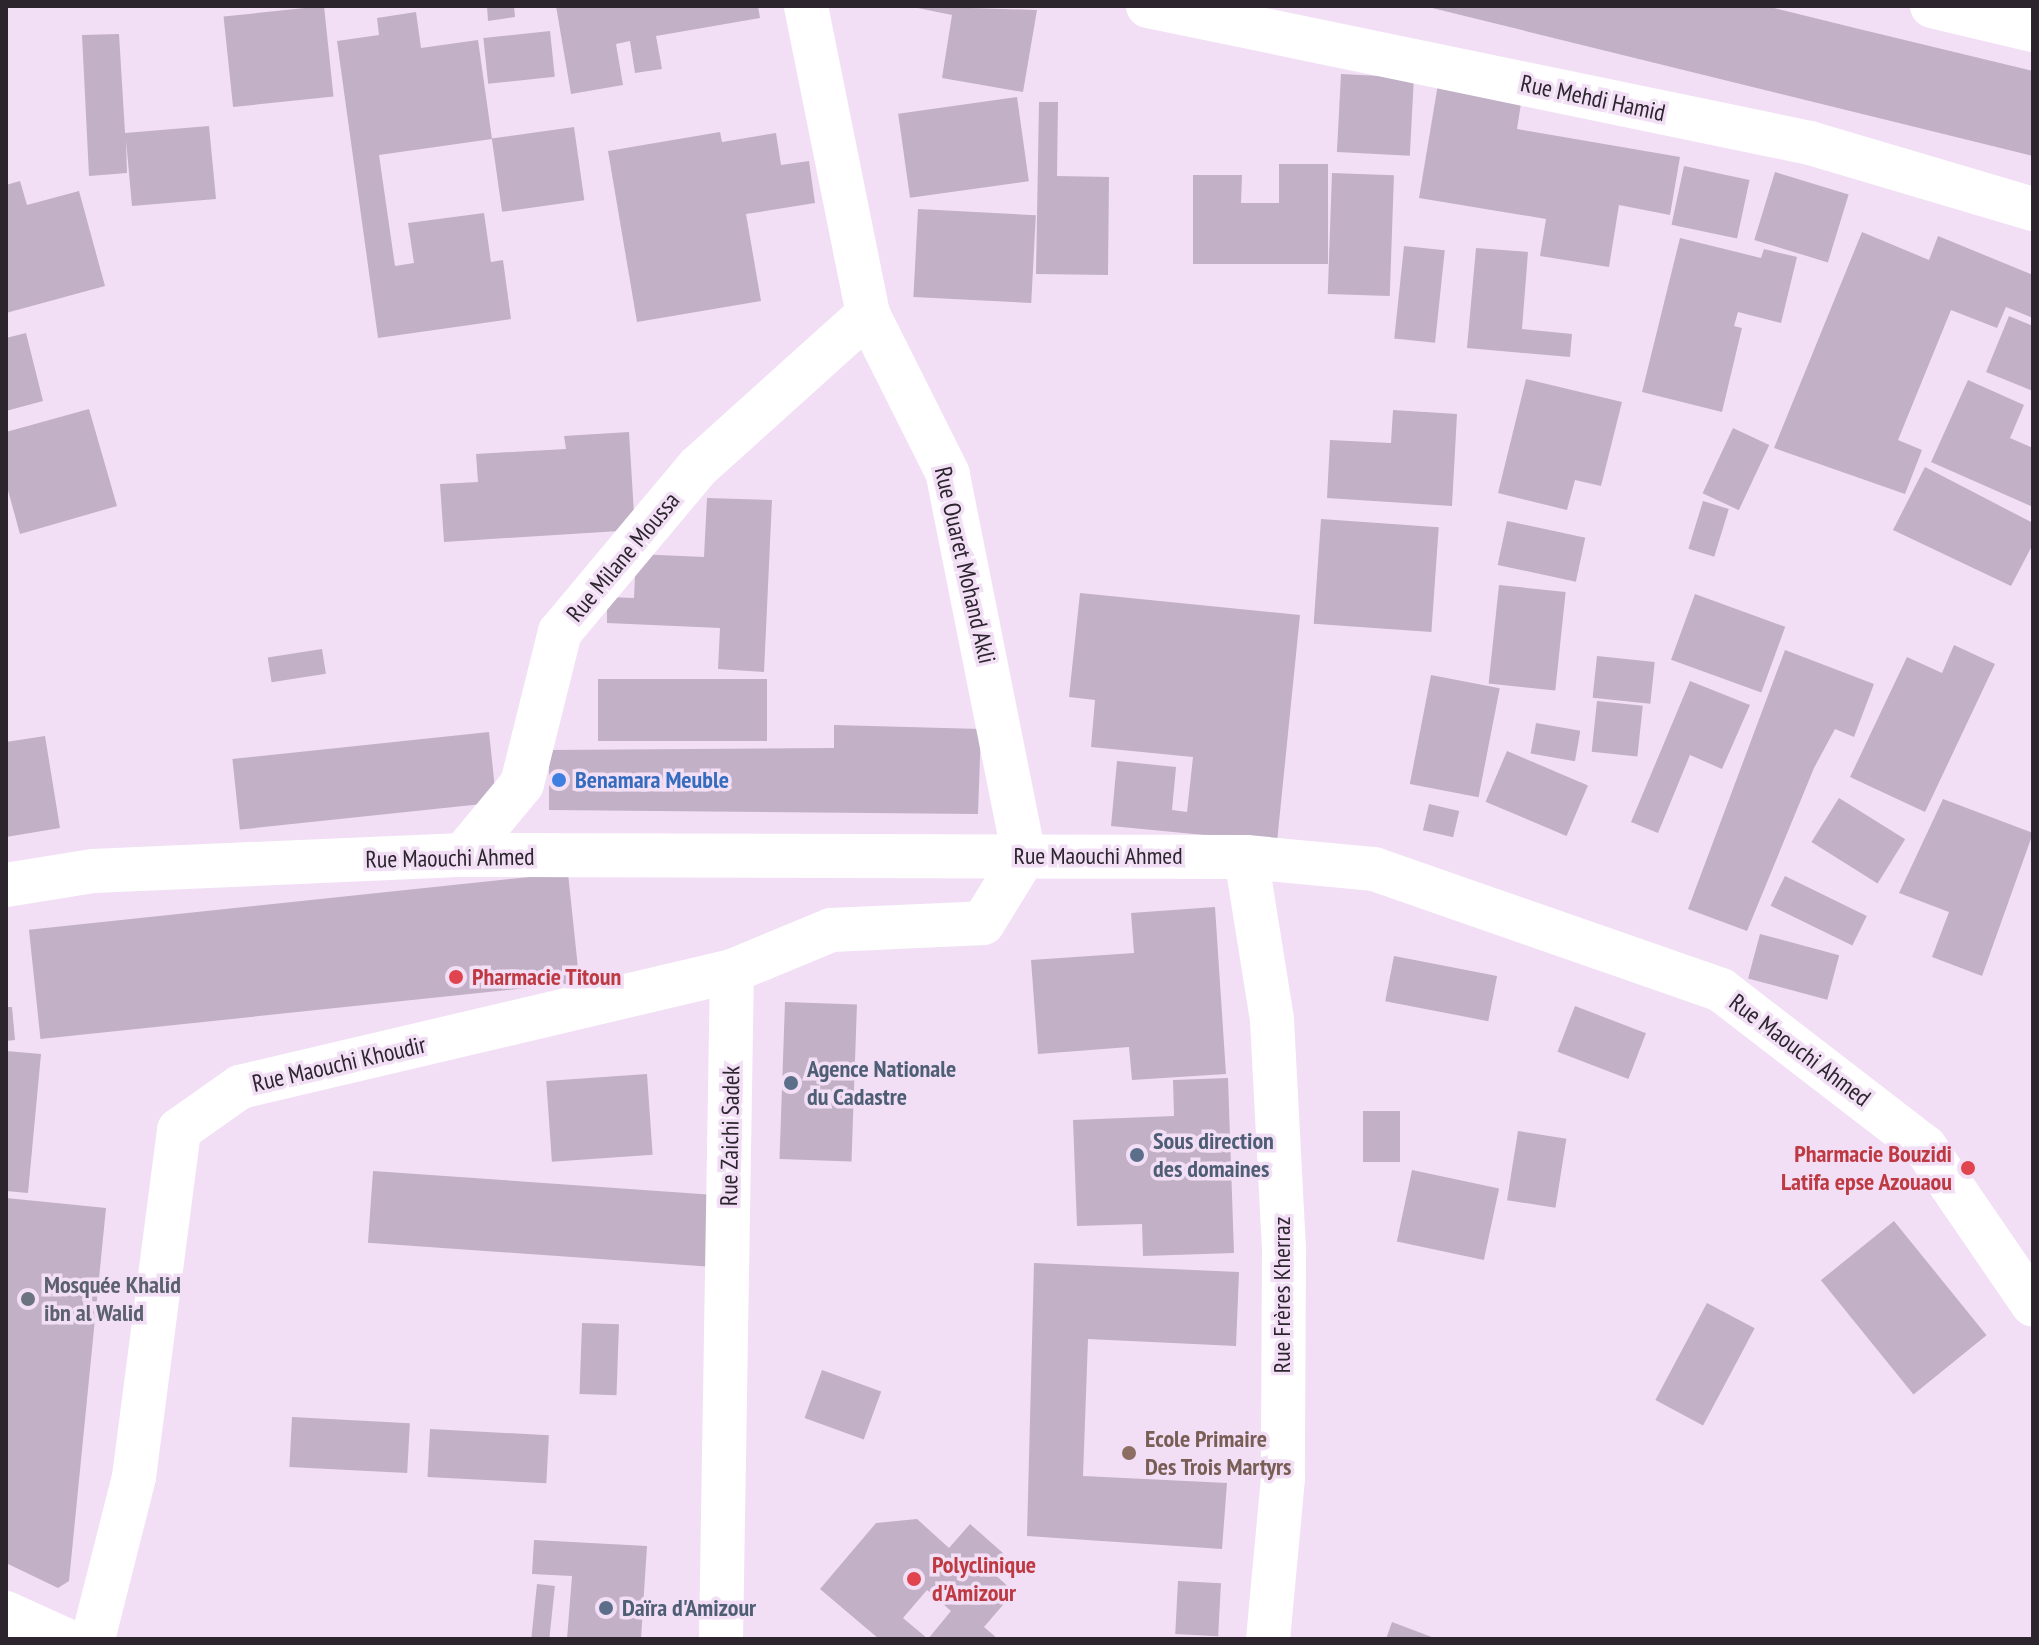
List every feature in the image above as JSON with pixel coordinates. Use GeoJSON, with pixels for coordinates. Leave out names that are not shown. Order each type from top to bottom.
{"type":"FeatureCollection","features":[{"type":"Feature","properties":{"kind":"street","name":"Rue Ouaret Mohand Akli"},"geometry":{"type":"LineString","coordinates":[[806,6],[868,314],[948,474],[1024,856]]}},
{"type":"Feature","properties":{"kind":"street","name":"Rue Mehdi Hamid"},"geometry":{"type":"LineString","coordinates":[[1148,6],[1810,143],[2033,209]]}},
{"type":"Feature","properties":{"kind":"street"},"geometry":{"type":"LineString","coordinates":[[1932,6],[2033,30]]}},
{"type":"Feature","properties":{"kind":"street","name":"Rue Milane Moussa"},"geometry":{"type":"LineString","coordinates":[[463,855],[522,784],[560,632],[698,467],[868,314]]}},
{"type":"Feature","properties":{"kind":"street","name":"Rue Maouchi Ahmed"},"geometry":{"type":"LineString","coordinates":[[6,885],[93,871],[463,855],[1246,857],[1374,869],[1721,990],[1925,1147],[2033,1305]]}},
{"type":"Feature","properties":{"kind":"street"},"geometry":{"type":"LineString","coordinates":[[732,971],[831,930],[983,923],[1024,856]]}},
{"type":"Feature","properties":{"kind":"street","name":"Rue Frères Kherraz"},"geometry":{"type":"LineString","coordinates":[[1246,857],[1272,1020],[1284,1252],[1283,1478],[1268,1639]]}},
{"type":"Feature","properties":{"kind":"street","name":"Rue Maouchi Khoudir"},"geometry":{"type":"LineString","coordinates":[[93,1639],[134,1477],[179,1130],[240,1087],[732,971]]}},
{"type":"Feature","properties":{"kind":"street","name":"Rue Zaichi Sadek"},"geometry":{"type":"LineString","coordinates":[[721,1639],[732,971]]}},
{"type":"Feature","properties":{"kind":"street"},"geometry":{"type":"LineString","coordinates":[[6,1613],[63,1639]]}},
{"type":"Feature","properties":{"kind":"building"},"geometry":{"type":"Polygon","coordinates":[[[324,6],[334,97],[233,107],[224,17],[324,6]]]}},
{"type":"Feature","properties":{"kind":"building"},"geometry":{"type":"Polygon","coordinates":[[[487,6],[514,6],[515,17],[488,21],[487,6]]]}},
{"type":"Feature","properties":{"kind":"building"},"geometry":{"type":"Polygon","coordinates":[[[556,6],[758,6],[760,18],[656,36],[662,69],[635,73],[630,41],[616,44],[623,85],[571,94],[556,6]]]}},
{"type":"Feature","properties":{"kind":"building"},"geometry":{"type":"Polygon","coordinates":[[[908,6],[1037,10],[1023,92],[942,78],[952,15],[908,6]]]}},
{"type":"Feature","properties":{"kind":"building"},"geometry":{"type":"Polygon","coordinates":[[[1424,6],[1766,6],[2033,71],[2033,156],[1424,6]]]}},
{"type":"Feature","properties":{"kind":"building"},"geometry":{"type":"Polygon","coordinates":[[[416,12],[421,48],[478,40],[492,139],[379,155],[395,266],[414,263],[408,223],[484,213],[491,262],[503,260],[511,319],[378,338],[337,41],[379,35],[377,18],[416,12]]]}},
{"type":"Feature","properties":{"kind":"building"},"geometry":{"type":"Polygon","coordinates":[[[550,31],[555,77],[488,84],[483,38],[550,31]]]}},
{"type":"Feature","properties":{"kind":"building"},"geometry":{"type":"Polygon","coordinates":[[[119,34],[125,133],[209,126],[216,199],[132,206],[126,140],[127,173],[89,176],[82,35],[119,34]]]}},
{"type":"Feature","properties":{"kind":"building"},"geometry":{"type":"Polygon","coordinates":[[[1341,74],[1414,78],[1410,156],[1337,152],[1341,74]]]}},
{"type":"Feature","properties":{"kind":"building"},"geometry":{"type":"Polygon","coordinates":[[[1438,84],[1522,97],[1517,129],[1680,157],[1670,215],[1619,205],[1609,267],[1540,256],[1546,219],[1419,198],[1438,84]]]}},
{"type":"Feature","properties":{"kind":"building"},"geometry":{"type":"Polygon","coordinates":[[[1017,97],[1029,181],[910,198],[898,114],[1017,97]]]}},
{"type":"Feature","properties":{"kind":"building"},"geometry":{"type":"Polygon","coordinates":[[[1039,102],[1058,102],[1057,176],[1109,177],[1108,275],[1036,274],[1039,102]]]}},
{"type":"Feature","properties":{"kind":"building"},"geometry":{"type":"Polygon","coordinates":[[[574,127],[584,200],[502,212],[492,139],[574,127]]]}},
{"type":"Feature","properties":{"kind":"building"},"geometry":{"type":"Polygon","coordinates":[[[720,132],[722,142],[776,133],[781,165],[809,161],[815,203],[746,214],[761,301],[637,322],[608,151],[720,132]]]}},
{"type":"Feature","properties":{"kind":"building"},"geometry":{"type":"Polygon","coordinates":[[[1279,164],[1328,164],[1328,264],[1193,264],[1193,175],[1242,175],[1241,203],[1279,203],[1279,164]]]}},
{"type":"Feature","properties":{"kind":"building"},"geometry":{"type":"Polygon","coordinates":[[[1684,166],[1750,180],[1737,239],[1672,225],[1684,166]]]}},
{"type":"Feature","properties":{"kind":"building"},"geometry":{"type":"Polygon","coordinates":[[[1775,172],[1849,195],[1828,262],[1754,240],[1775,172]]]}},
{"type":"Feature","properties":{"kind":"building"},"geometry":{"type":"Polygon","coordinates":[[[1332,173],[1394,175],[1390,296],[1328,294],[1332,173]]]}},
{"type":"Feature","properties":{"kind":"building"},"geometry":{"type":"Polygon","coordinates":[[[20,181],[27,205],[79,191],[105,286],[6,313],[6,185],[20,181]]]}},
{"type":"Feature","properties":{"kind":"building"},"geometry":{"type":"Polygon","coordinates":[[[918,209],[1036,215],[1031,303],[913,297],[918,209]]]}},
{"type":"Feature","properties":{"kind":"building"},"geometry":{"type":"Polygon","coordinates":[[[1862,232],[1929,260],[1938,236],[2033,275],[2033,318],[2006,307],[1997,328],[1951,310],[1898,440],[1922,450],[1905,494],[1774,448],[1862,232]]]}},
{"type":"Feature","properties":{"kind":"building"},"geometry":{"type":"Polygon","coordinates":[[[1680,238],[1761,258],[1764,249],[1797,257],[1781,323],[1738,312],[1734,326],[1742,328],[1722,412],[1642,392],[1680,238]]]}},
{"type":"Feature","properties":{"kind":"building"},"geometry":{"type":"Polygon","coordinates":[[[1404,246],[1445,250],[1435,343],[1394,338],[1404,246]]]}},
{"type":"Feature","properties":{"kind":"building"},"geometry":{"type":"Polygon","coordinates":[[[1476,248],[1528,252],[1522,329],[1572,334],[1570,357],[1467,348],[1476,248]]]}},
{"type":"Feature","properties":{"kind":"building"},"geometry":{"type":"Polygon","coordinates":[[[2009,316],[2033,326],[2033,391],[1986,372],[2009,316]]]}},
{"type":"Feature","properties":{"kind":"building"},"geometry":{"type":"Polygon","coordinates":[[[26,333],[43,401],[6,411],[6,338],[26,333]]]}},
{"type":"Feature","properties":{"kind":"building"},"geometry":{"type":"Polygon","coordinates":[[[1526,379],[1622,402],[1601,486],[1575,480],[1567,510],[1498,493],[1526,379]]]}},
{"type":"Feature","properties":{"kind":"building"},"geometry":{"type":"Polygon","coordinates":[[[1968,380],[2024,405],[2010,438],[2033,448],[2033,507],[1931,462],[1968,380]]]}},
{"type":"Feature","properties":{"kind":"building"},"geometry":{"type":"Polygon","coordinates":[[[89,409],[117,506],[20,534],[6,483],[6,432],[89,409]]]}},
{"type":"Feature","properties":{"kind":"building"},"geometry":{"type":"Polygon","coordinates":[[[1393,410],[1457,414],[1452,506],[1327,498],[1330,440],[1391,443],[1393,410]]]}},
{"type":"Feature","properties":{"kind":"building"},"geometry":{"type":"Polygon","coordinates":[[[1733,428],[1769,445],[1739,510],[1703,493],[1733,428]]]}},
{"type":"Feature","properties":{"kind":"building"},"geometry":{"type":"Polygon","coordinates":[[[629,432],[635,530],[444,542],[440,484],[478,482],[476,454],[566,449],[564,436],[629,432]]]}},
{"type":"Feature","properties":{"kind":"building"},"geometry":{"type":"Polygon","coordinates":[[[1925,467],[2033,523],[2033,544],[2011,586],[1893,530],[1925,467]]]}},
{"type":"Feature","properties":{"kind":"building"},"geometry":{"type":"Polygon","coordinates":[[[707,498],[772,500],[764,672],[718,669],[720,628],[607,623],[607,597],[634,598],[636,554],[704,557],[707,498]]]}},
{"type":"Feature","properties":{"kind":"building"},"geometry":{"type":"Polygon","coordinates":[[[1703,501],[1729,509],[1714,557],[1688,549],[1703,501]]]}},
{"type":"Feature","properties":{"kind":"building"},"geometry":{"type":"Polygon","coordinates":[[[1321,519],[1439,527],[1431,632],[1314,624],[1321,519]]]}},
{"type":"Feature","properties":{"kind":"building"},"geometry":{"type":"Polygon","coordinates":[[[1507,521],[1585,538],[1576,582],[1498,565],[1507,521]]]}},
{"type":"Feature","properties":{"kind":"building"},"geometry":{"type":"Polygon","coordinates":[[[1499,585],[1566,592],[1555,690],[1489,683],[1499,585]]]}},
{"type":"Feature","properties":{"kind":"building"},"geometry":{"type":"Polygon","coordinates":[[[1080,593],[1300,615],[1277,842],[1111,826],[1117,761],[1176,767],[1172,810],[1187,812],[1193,757],[1091,747],[1095,700],[1069,697],[1080,593]]]}},
{"type":"Feature","properties":{"kind":"building"},"geometry":{"type":"Polygon","coordinates":[[[1695,594],[1785,627],[1761,693],[1671,660],[1695,594]]]}},
{"type":"Feature","properties":{"kind":"building"},"geometry":{"type":"Polygon","coordinates":[[[1954,645],[1995,664],[1925,812],[1850,777],[1907,657],[1942,673],[1954,645]]]}},
{"type":"Feature","properties":{"kind":"building"},"geometry":{"type":"Polygon","coordinates":[[[322,649],[326,674],[272,682],[268,658],[322,649]]]}},
{"type":"Feature","properties":{"kind":"building"},"geometry":{"type":"Polygon","coordinates":[[[1785,650],[1874,684],[1854,737],[1835,729],[1814,768],[1747,931],[1688,909],[1785,650]]]}},
{"type":"Feature","properties":{"kind":"building"},"geometry":{"type":"Polygon","coordinates":[[[1597,656],[1655,662],[1650,704],[1593,698],[1597,656]]]}},
{"type":"Feature","properties":{"kind":"building"},"geometry":{"type":"Polygon","coordinates":[[[1431,675],[1500,688],[1479,797],[1410,784],[1431,675]]]}},
{"type":"Feature","properties":{"kind":"building"},"geometry":{"type":"Polygon","coordinates":[[[598,679],[767,679],[767,741],[598,741],[598,679]]]}},
{"type":"Feature","properties":{"kind":"building"},"geometry":{"type":"Polygon","coordinates":[[[1690,681],[1750,705],[1722,769],[1690,755],[1658,833],[1631,822],[1690,681]]]}},
{"type":"Feature","properties":{"kind":"building"},"geometry":{"type":"Polygon","coordinates":[[[1597,701],[1643,706],[1637,757],[1592,752],[1597,701]]]}},
{"type":"Feature","properties":{"kind":"building"},"geometry":{"type":"Polygon","coordinates":[[[1536,723],[1580,731],[1575,761],[1531,754],[1536,723]]]}},
{"type":"Feature","properties":{"kind":"building"},"geometry":{"type":"Polygon","coordinates":[[[834,725],[981,729],[978,814],[549,810],[549,750],[834,748],[834,725]]]}},
{"type":"Feature","properties":{"kind":"building"},"geometry":{"type":"Polygon","coordinates":[[[489,732],[496,803],[240,830],[232,759],[489,732]]]}},
{"type":"Feature","properties":{"kind":"building"},"geometry":{"type":"Polygon","coordinates":[[[45,736],[60,828],[6,837],[6,742],[45,736]]]}},
{"type":"Feature","properties":{"kind":"building"},"geometry":{"type":"Polygon","coordinates":[[[1507,751],[1588,785],[1567,836],[1486,802],[1507,751]]]}},
{"type":"Feature","properties":{"kind":"building"},"geometry":{"type":"Polygon","coordinates":[[[1839,798],[1905,839],[1878,883],[1811,842],[1839,798]]]}},
{"type":"Feature","properties":{"kind":"building"},"geometry":{"type":"Polygon","coordinates":[[[1943,799],[2033,833],[1982,976],[1932,957],[1949,912],[1899,893],[1943,799]]]}},
{"type":"Feature","properties":{"kind":"building"},"geometry":{"type":"Polygon","coordinates":[[[1429,804],[1459,811],[1453,837],[1423,830],[1429,804]]]}},
{"type":"Feature","properties":{"kind":"building"},"geometry":{"type":"Polygon","coordinates":[[[568,873],[579,982],[40,1039],[29,930],[568,873]]]}},
{"type":"Feature","properties":{"kind":"building"},"geometry":{"type":"Polygon","coordinates":[[[1785,876],[1867,916],[1852,946],[1771,906],[1785,876]]]}},
{"type":"Feature","properties":{"kind":"building"},"geometry":{"type":"Polygon","coordinates":[[[1215,907],[1226,1074],[1132,1080],[1129,1047],[1038,1054],[1031,960],[1134,953],[1131,913],[1215,907]]]}},
{"type":"Feature","properties":{"kind":"building"},"geometry":{"type":"Polygon","coordinates":[[[1760,934],[1839,955],[1827,1000],[1748,978],[1760,934]]]}},
{"type":"Feature","properties":{"kind":"building"},"geometry":{"type":"Polygon","coordinates":[[[1394,956],[1497,976],[1488,1021],[1385,1001],[1394,956]]]}},
{"type":"Feature","properties":{"kind":"building"},"geometry":{"type":"Polygon","coordinates":[[[785,1002],[857,1005],[851,1161],[780,1159],[785,1002]]]}},
{"type":"Feature","properties":{"kind":"building"},"geometry":{"type":"Polygon","coordinates":[[[1575,1006],[1646,1033],[1628,1079],[1557,1052],[1575,1006]]]}},
{"type":"Feature","properties":{"kind":"building"},"geometry":{"type":"Polygon","coordinates":[[[6,1007],[12,1007],[15,1040],[6,1041],[6,1007]]]}},
{"type":"Feature","properties":{"kind":"building"},"geometry":{"type":"Polygon","coordinates":[[[6,1051],[41,1054],[28,1193],[6,1191],[6,1051]]]}},
{"type":"Feature","properties":{"kind":"building"},"geometry":{"type":"Polygon","coordinates":[[[647,1074],[653,1155],[552,1162],[546,1081],[647,1074]]]}},
{"type":"Feature","properties":{"kind":"building"},"geometry":{"type":"Polygon","coordinates":[[[1228,1078],[1234,1253],[1143,1256],[1142,1224],[1077,1226],[1073,1120],[1174,1116],[1173,1080],[1228,1078]]]}},
{"type":"Feature","properties":{"kind":"building"},"geometry":{"type":"Polygon","coordinates":[[[1363,1111],[1400,1111],[1400,1162],[1363,1162],[1363,1111]]]}},
{"type":"Feature","properties":{"kind":"building"},"geometry":{"type":"Polygon","coordinates":[[[1518,1131],[1566,1139],[1555,1208],[1507,1200],[1518,1131]]]}},
{"type":"Feature","properties":{"kind":"building"},"geometry":{"type":"Polygon","coordinates":[[[1412,1170],[1499,1189],[1484,1260],[1397,1241],[1412,1170]]]}},
{"type":"Feature","properties":{"kind":"building"},"geometry":{"type":"Polygon","coordinates":[[[373,1171],[715,1195],[710,1267],[368,1243],[373,1171]]]}},
{"type":"Feature","properties":{"kind":"building"},"geometry":{"type":"Polygon","coordinates":[[[6,1198],[106,1208],[69,1581],[58,1588],[6,1563],[6,1198]]]}},
{"type":"Feature","properties":{"kind":"building"},"geometry":{"type":"Polygon","coordinates":[[[1894,1221],[1987,1335],[1913,1394],[1821,1280],[1894,1221]]]}},
{"type":"Feature","properties":{"kind":"building"},"geometry":{"type":"Polygon","coordinates":[[[1034,1263],[1239,1272],[1236,1346],[1088,1339],[1083,1476],[1227,1483],[1222,1549],[1027,1536],[1034,1263]]]}},
{"type":"Feature","properties":{"kind":"building"},"geometry":{"type":"Polygon","coordinates":[[[1707,1303],[1755,1328],[1703,1425],[1655,1400],[1707,1303]]]}},
{"type":"Feature","properties":{"kind":"building"},"geometry":{"type":"Polygon","coordinates":[[[582,1323],[619,1324],[616,1395],[580,1394],[582,1323]]]}},
{"type":"Feature","properties":{"kind":"building"},"geometry":{"type":"Polygon","coordinates":[[[822,1370],[881,1392],[864,1439],[805,1418],[822,1370]]]}},
{"type":"Feature","properties":{"kind":"building"},"geometry":{"type":"Polygon","coordinates":[[[292,1417],[410,1423],[407,1473],[289,1467],[292,1417]]]}},
{"type":"Feature","properties":{"kind":"building"},"geometry":{"type":"Polygon","coordinates":[[[430,1429],[549,1435],[546,1483],[427,1477],[430,1429]]]}},
{"type":"Feature","properties":{"kind":"building","name":"Polyclinique d'Amizour"},"geometry":{"type":"Polygon","coordinates":[[[917,1519],[949,1548],[970,1524],[1003,1553],[989,1569],[1014,1592],[984,1627],[998,1639],[928,1639],[879,1639],[820,1589],[876,1523],[917,1519]],[[927,1590],[903,1618],[928,1639],[951,1611],[927,1590]]]}},
{"type":"Feature","properties":{"kind":"building","name":"Daïra d'Amizour"},"geometry":{"type":"Polygon","coordinates":[[[534,1540],[647,1546],[641,1639],[567,1639],[572,1576],[532,1574],[534,1540]]]}},
{"type":"Feature","properties":{"kind":"building"},"geometry":{"type":"Polygon","coordinates":[[[1178,1581],[1221,1583],[1218,1636],[1175,1634],[1178,1581]]]}},
{"type":"Feature","properties":{"kind":"building","name":"Daïra d'Amizour"},"geometry":{"type":"Polygon","coordinates":[[[537,1584],[555,1586],[549,1639],[531,1639],[537,1584]]]}},
{"type":"Feature","properties":{"kind":"building"},"geometry":{"type":"Polygon","coordinates":[[[1392,1622],[1437,1639],[1386,1639],[1392,1622]]]}},
{"type":"Feature","properties":{"kind":"place","name":"Benamara Meuble"},"geometry":{"type":"Point","coordinates":[559,780]}},
{"type":"Feature","properties":{"kind":"place","name":"Pharmacie Titoun"},"geometry":{"type":"Point","coordinates":[456,977]}},
{"type":"Feature","properties":{"kind":"place","name":"Agence Nationale du Cadastre"},"geometry":{"type":"Point","coordinates":[791,1083]}},
{"type":"Feature","properties":{"kind":"place","name":"Sous direction des domaines"},"geometry":{"type":"Point","coordinates":[1137,1155]}},
{"type":"Feature","properties":{"kind":"place","name":"Pharmacie Bouzidi Latifa epse Azouaou"},"geometry":{"type":"Point","coordinates":[1968,1168]}},
{"type":"Feature","properties":{"kind":"place","name":"Mosquée Khalid ibn al Walid"},"geometry":{"type":"Point","coordinates":[28,1299]}},
{"type":"Feature","properties":{"kind":"place","name":"Ecole Primaire Des Trois Martyrs"},"geometry":{"type":"Point","coordinates":[1129,1453]}},
{"type":"Feature","properties":{"kind":"place","name":"Polyclinique d'Amizour"},"geometry":{"type":"Point","coordinates":[914,1579]}},
{"type":"Feature","properties":{"kind":"place","name":"Daïra d'Amizour"},"geometry":{"type":"Point","coordinates":[606,1608]}}]}
